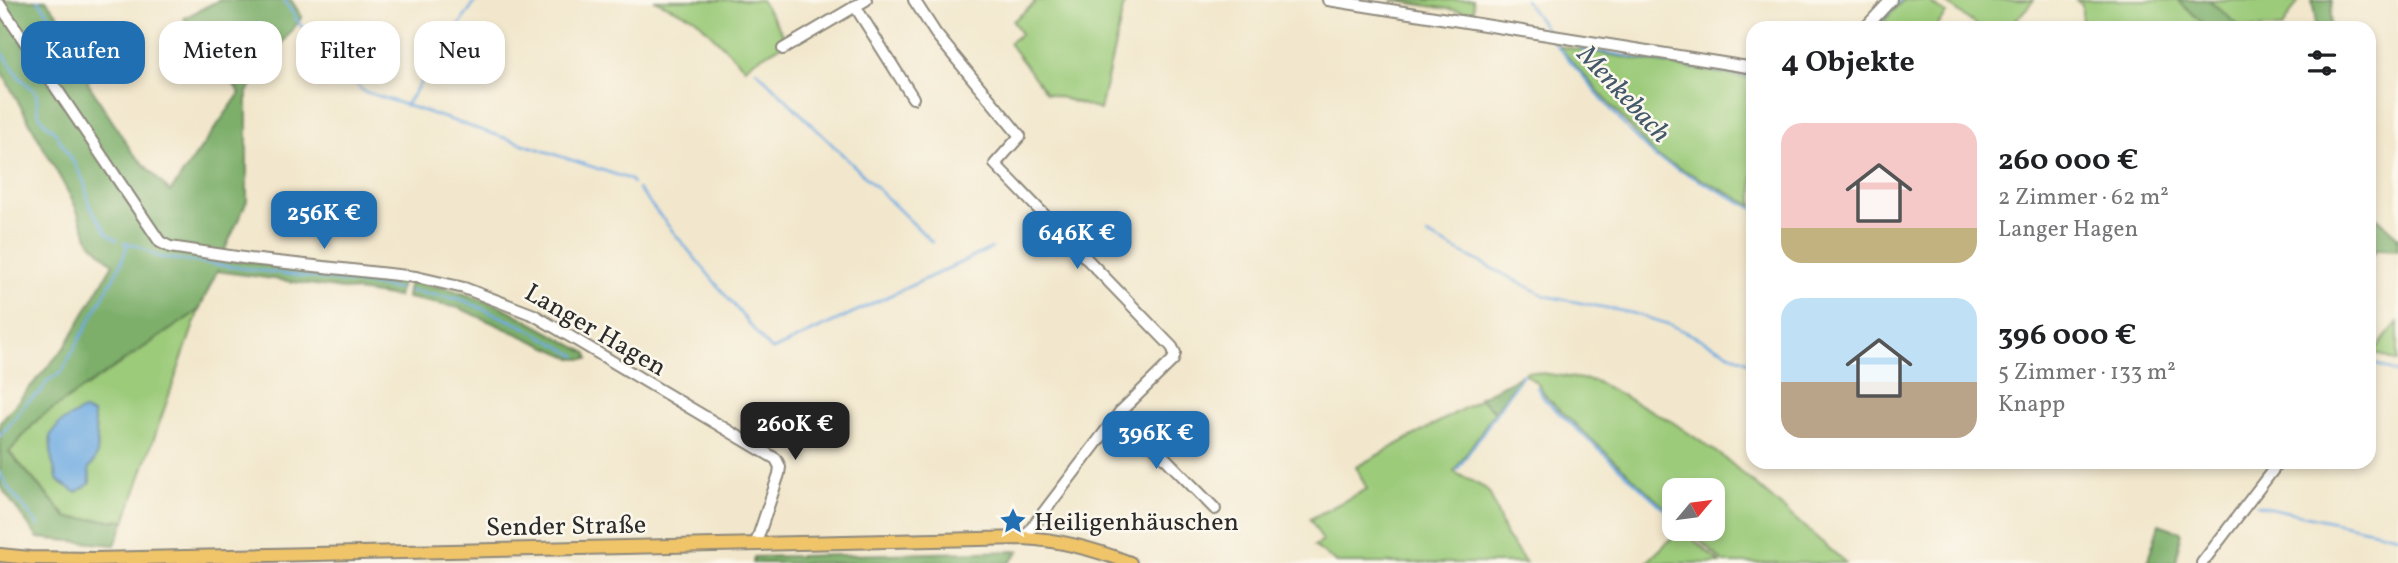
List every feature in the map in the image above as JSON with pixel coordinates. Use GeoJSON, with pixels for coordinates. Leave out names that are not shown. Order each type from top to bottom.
{"type":"FeatureCollection","features":[{"type":"Feature","properties":{"kind":"main road","name":"Sender Straße"},"geometry":{"type":"LineString","coordinates":[[0,555],[30,558],[109,558],[1024,538],[1087,547],[1129,563]]}},
{"type":"Feature","properties":{"kind":"street"},"geometry":{"type":"LineString","coordinates":[[914,0],[936,34],[1020,136],[995,164],[1172,347],[1175,354],[1120,412],[1024,538]]}},
{"type":"Feature","properties":{"kind":"street"},"geometry":{"type":"LineString","coordinates":[[1328,0],[1746,67]]}},
{"type":"Feature","properties":{"kind":"street"},"geometry":{"type":"LineString","coordinates":[[1872,21],[1891,0]]}},
{"type":"Feature","properties":{"kind":"street"},"geometry":{"type":"LineString","coordinates":[[783,49],[860,3],[913,98]]}},
{"type":"Feature","properties":{"kind":"street","name":"Langer Hagen"},"geometry":{"type":"LineString","coordinates":[[0,5],[160,242],[170,247],[250,259],[449,283],[534,316],[776,459],[780,467],[779,474],[756,544]]}},
{"type":"Feature","properties":{"kind":"street"},"geometry":{"type":"LineString","coordinates":[[1120,412],[1215,509]]}},
{"type":"Feature","properties":{"kind":"street"},"geometry":{"type":"LineString","coordinates":[[2202,563],[2274,469]]}},
{"type":"Feature","properties":{"kind":"green space"},"geometry":{"type":"Polygon","coordinates":[[[0,0],[46,0],[62,21],[21,21],[21,84],[89,84],[132,152],[170,192],[240,93],[233,84],[253,84],[247,92],[247,201],[221,258],[401,281],[398,297],[217,271],[199,310],[38,419],[9,452],[67,518],[125,521],[115,545],[38,538],[0,486],[0,422],[65,347],[113,264],[90,242],[73,201],[0,69],[0,0]]]}},
{"type":"Feature","properties":{"kind":"green space"},"geometry":{"type":"Polygon","coordinates":[[[219,0],[291,0],[302,17],[296,21],[296,25],[282,44],[282,21],[186,21],[184,18],[219,0]]]}},
{"type":"Feature","properties":{"kind":"green space"},"geometry":{"type":"Polygon","coordinates":[[[654,0],[761,0],[788,42],[745,68],[695,18],[654,0]]]}},
{"type":"Feature","properties":{"kind":"green space"},"geometry":{"type":"Polygon","coordinates":[[[1033,0],[1125,0],[1100,110],[1046,93],[1009,43],[1021,34],[1013,21],[1035,3],[1033,0]]]}},
{"type":"Feature","properties":{"kind":"green space"},"geometry":{"type":"Polygon","coordinates":[[[1391,0],[1473,0],[1474,13],[1391,0]]]}},
{"type":"Feature","properties":{"kind":"green space"},"geometry":{"type":"Polygon","coordinates":[[[1903,0],[1927,0],[1946,14],[1940,21],[1884,21],[1903,0]]]}},
{"type":"Feature","properties":{"kind":"green space"},"geometry":{"type":"Polygon","coordinates":[[[1942,0],[2034,0],[2015,21],[1970,21],[1942,0]]]}},
{"type":"Feature","properties":{"kind":"green space"},"geometry":{"type":"Polygon","coordinates":[[[2076,0],[2177,0],[2200,21],[2082,21],[2082,5],[2076,0]]]}},
{"type":"Feature","properties":{"kind":"green space"},"geometry":{"type":"Polygon","coordinates":[[[2177,0],[2209,0],[2233,21],[2200,21],[2177,0]]]}},
{"type":"Feature","properties":{"kind":"green space"},"geometry":{"type":"Polygon","coordinates":[[[2209,0],[2299,0],[2286,21],[2233,21],[2209,0]]]}},
{"type":"Feature","properties":{"kind":"green space"},"geometry":{"type":"Polygon","coordinates":[[[2312,0],[2332,0],[2330,21],[2315,21],[2312,0]]]}},
{"type":"Feature","properties":{"kind":"green space"},"geometry":{"type":"Polygon","coordinates":[[[1558,46],[1746,78],[1746,202],[1656,156],[1558,46]]]}},
{"type":"Feature","properties":{"kind":"green space"},"geometry":{"type":"Polygon","coordinates":[[[2376,217],[2398,237],[2398,250],[2377,249],[2376,217]]]}},
{"type":"Feature","properties":{"kind":"green space"},"geometry":{"type":"Polygon","coordinates":[[[409,282],[447,288],[503,307],[587,353],[589,359],[574,359],[459,308],[407,298],[409,282]]]}},
{"type":"Feature","properties":{"kind":"green space"},"geometry":{"type":"Polygon","coordinates":[[[199,310],[125,521],[68,518],[9,452],[38,419],[199,310]],[[93,414],[61,423],[90,484],[89,468],[94,462],[97,449],[93,414]]]}},
{"type":"Feature","properties":{"kind":"green space"},"geometry":{"type":"Polygon","coordinates":[[[2398,322],[2398,362],[2376,353],[2376,348],[2398,322]]]}},
{"type":"Feature","properties":{"kind":"green space"},"geometry":{"type":"Polygon","coordinates":[[[1527,371],[1595,381],[1671,421],[1726,459],[1846,563],[1724,563],[1701,541],[1726,541],[1726,478],[1662,478],[1662,505],[1547,398],[1538,384],[1525,374],[1527,371]]]}},
{"type":"Feature","properties":{"kind":"green space"},"geometry":{"type":"Polygon","coordinates":[[[1522,375],[1495,411],[1479,398],[1522,375]]]}},
{"type":"Feature","properties":{"kind":"green space"},"geometry":{"type":"Polygon","coordinates":[[[1481,399],[1495,411],[1454,472],[1485,488],[1490,494],[1506,536],[1526,563],[1337,563],[1314,546],[1323,541],[1310,519],[1367,489],[1356,467],[1481,399]]]}},
{"type":"Feature","properties":{"kind":"green space"},"geometry":{"type":"Polygon","coordinates":[[[2159,524],[2181,532],[2176,563],[2147,563],[2159,524]]]}},
{"type":"Feature","properties":{"kind":"green space"},"geometry":{"type":"Polygon","coordinates":[[[1669,541],[1695,541],[1720,563],[1646,563],[1669,541]]]}},
{"type":"Feature","properties":{"kind":"green space"},"geometry":{"type":"Polygon","coordinates":[[[1019,551],[1009,563],[753,563],[754,557],[1019,551]]]}},
{"type":"Feature","properties":{"kind":"water"},"geometry":{"type":"Polygon","coordinates":[[[83,410],[93,414],[97,449],[94,462],[89,468],[90,484],[76,492],[58,481],[52,461],[50,436],[60,423],[83,410]]]}},
{"type":"Feature","properties":{"kind":"waterway"},"geometry":{"type":"LineString","coordinates":[[38,0],[54,21]]}},
{"type":"Feature","properties":{"kind":"waterway"},"geometry":{"type":"LineString","coordinates":[[284,0],[301,26],[363,91],[629,179],[633,183]]}},
{"type":"Feature","properties":{"kind":"waterway"},"geometry":{"type":"LineString","coordinates":[[406,105],[476,0]]}},
{"type":"Feature","properties":{"kind":"waterway","name":"Menkebach"},"geometry":{"type":"LineString","coordinates":[[1525,0],[1548,32]]}},
{"type":"Feature","properties":{"kind":"waterway"},"geometry":{"type":"LineString","coordinates":[[1880,21],[1900,0]]}},
{"type":"Feature","properties":{"kind":"waterway","name":"Menkebach"},"geometry":{"type":"LineString","coordinates":[[1553,41],[1630,132],[1656,158],[1746,205]]}},
{"type":"Feature","properties":{"kind":"waterway"},"geometry":{"type":"LineString","coordinates":[[1580,48],[1746,76]]}},
{"type":"Feature","properties":{"kind":"waterway"},"geometry":{"type":"LineString","coordinates":[[0,49],[19,77],[36,92],[38,112],[54,131],[74,163],[85,184],[89,205],[108,234],[117,240]]}},
{"type":"Feature","properties":{"kind":"waterway"},"geometry":{"type":"LineString","coordinates":[[756,70],[932,242]]}},
{"type":"Feature","properties":{"kind":"waterway"},"geometry":{"type":"LineString","coordinates":[[638,189],[773,350],[992,248]]}},
{"type":"Feature","properties":{"kind":"waterway"},"geometry":{"type":"LineString","coordinates":[[1427,235],[1546,296],[1632,313],[1671,325],[1746,361]]}},
{"type":"Feature","properties":{"kind":"waterway"},"geometry":{"type":"LineString","coordinates":[[124,243],[136,245],[159,257],[398,289]]}},
{"type":"Feature","properties":{"kind":"waterway"},"geometry":{"type":"LineString","coordinates":[[0,436],[28,401],[41,392],[47,381],[61,373],[120,266],[128,244]]}},
{"type":"Feature","properties":{"kind":"waterway"},"geometry":{"type":"LineString","coordinates":[[410,291],[460,299],[527,328],[577,356]]}},
{"type":"Feature","properties":{"kind":"waterway","name":"Menkebach"},"geometry":{"type":"LineString","coordinates":[[2376,364],[2398,373]]}},
{"type":"Feature","properties":{"kind":"waterway"},"geometry":{"type":"LineString","coordinates":[[1457,470],[1523,374]]}},
{"type":"Feature","properties":{"kind":"waterway"},"geometry":{"type":"LineString","coordinates":[[1537,387],[1545,400],[1662,507]]}},
{"type":"Feature","properties":{"kind":"waterway"},"geometry":{"type":"LineString","coordinates":[[0,473],[9,489],[39,526]]}},
{"type":"Feature","properties":{"kind":"waterway"},"geometry":{"type":"LineString","coordinates":[[2257,505],[2398,536]]}},
{"type":"Feature","properties":{"kind":"place","name":"Heiligenhäuschen"},"geometry":{"type":"Point","coordinates":[1013,521]}}]}
